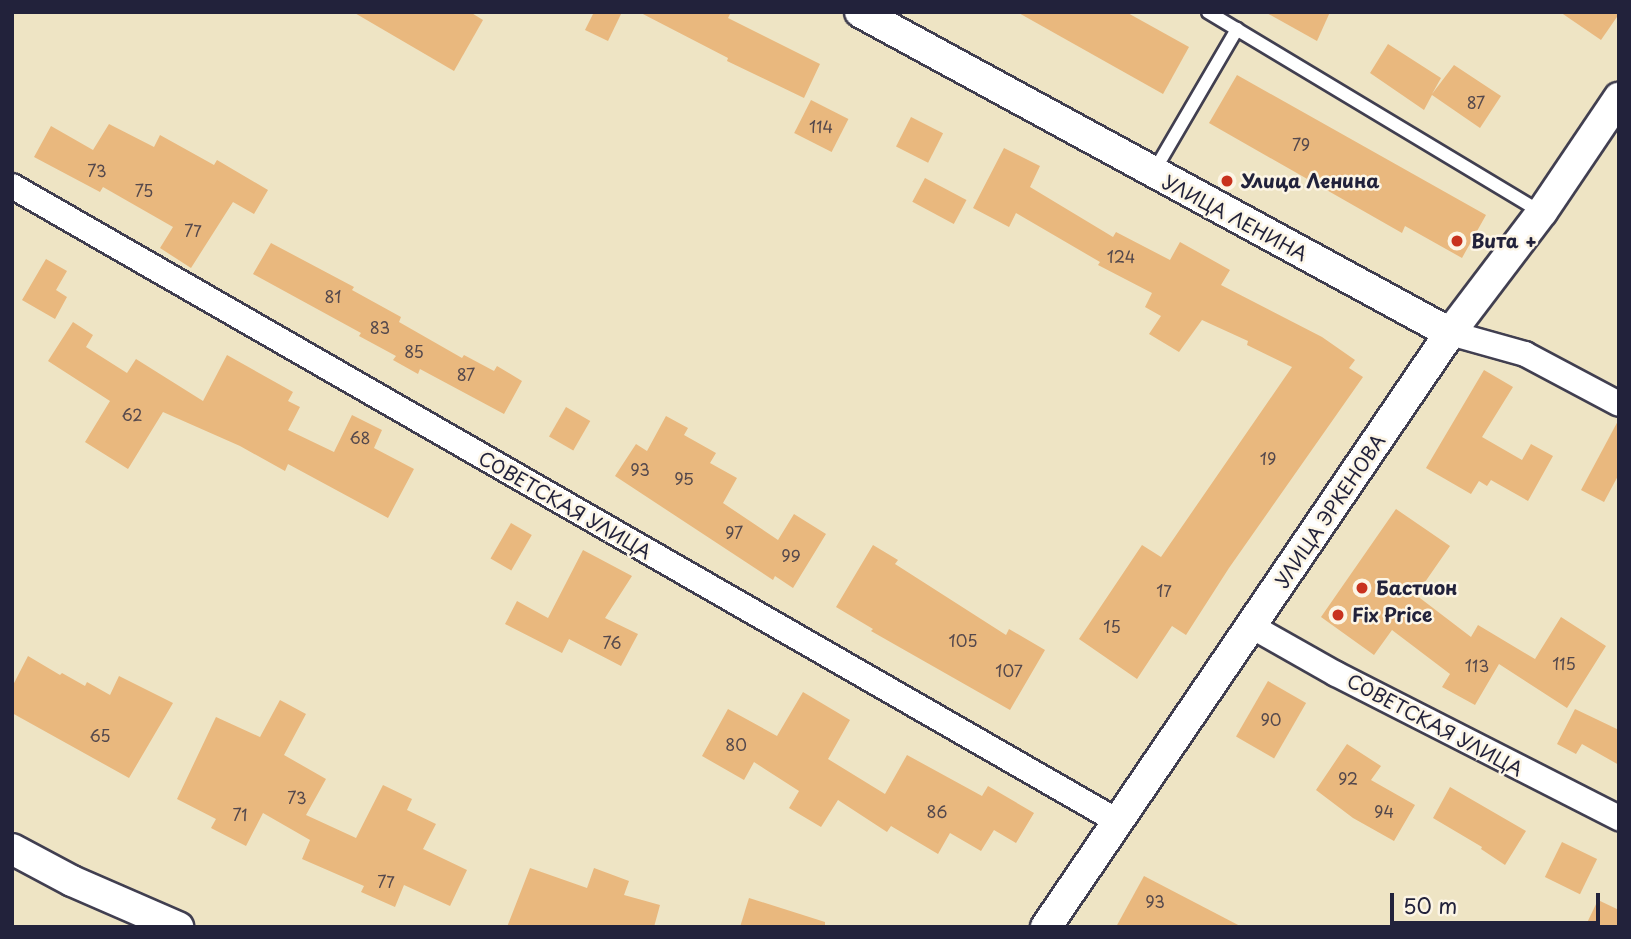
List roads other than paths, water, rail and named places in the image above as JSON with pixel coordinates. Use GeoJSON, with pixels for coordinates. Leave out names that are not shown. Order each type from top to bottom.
{"type":"FeatureCollection","features":[{"type":"Feature","properties":{"kind":"street","name":"УЛИЦА ЛЕНИНА"},"geometry":{"type":"LineString","coordinates":[[860,12],[1450,333],[1525,354],[1619,404]]}},
{"type":"Feature","properties":{"kind":"street","name":"УЛИЦА ЭРКЕНОВА"},"geometry":{"type":"LineString","coordinates":[[1046,927],[1253,627],[1450,333],[1542,212],[1619,98]]}},
{"type":"Feature","properties":{"kind":"street","name":"СОВЕТСКАЯ УЛИЦА"},"geometry":{"type":"LineString","coordinates":[[12,186],[1119,822]]}},
{"type":"Feature","properties":{"kind":"street","name":"СОВЕТСКАЯ УЛИЦА"},"geometry":{"type":"LineString","coordinates":[[1253,627],[1348,680],[1619,818]]}},
{"type":"Feature","properties":{"kind":"street"},"geometry":{"type":"LineString","coordinates":[[12,849],[72,881],[178,927]]}},
{"type":"Feature","properties":{"kind":"lane"},"geometry":{"type":"LineString","coordinates":[[1208,12],[1542,212]]}},
{"type":"Feature","properties":{"kind":"lane"},"geometry":{"type":"LineString","coordinates":[[1153,173],[1237,29]]}},
{"type":"Feature","properties":{"kind":"place","name":"Улица Ленина"},"geometry":{"type":"Point","coordinates":[1227,181]}},
{"type":"Feature","properties":{"kind":"place","name":"Вита +"},"geometry":{"type":"Point","coordinates":[1457,241]}},
{"type":"Feature","properties":{"kind":"place","name":"Бастион"},"geometry":{"type":"Point","coordinates":[1362,588]}},
{"type":"Feature","properties":{"kind":"place","name":"Fix Price"},"geometry":{"type":"Point","coordinates":[1338,615]}}]}
